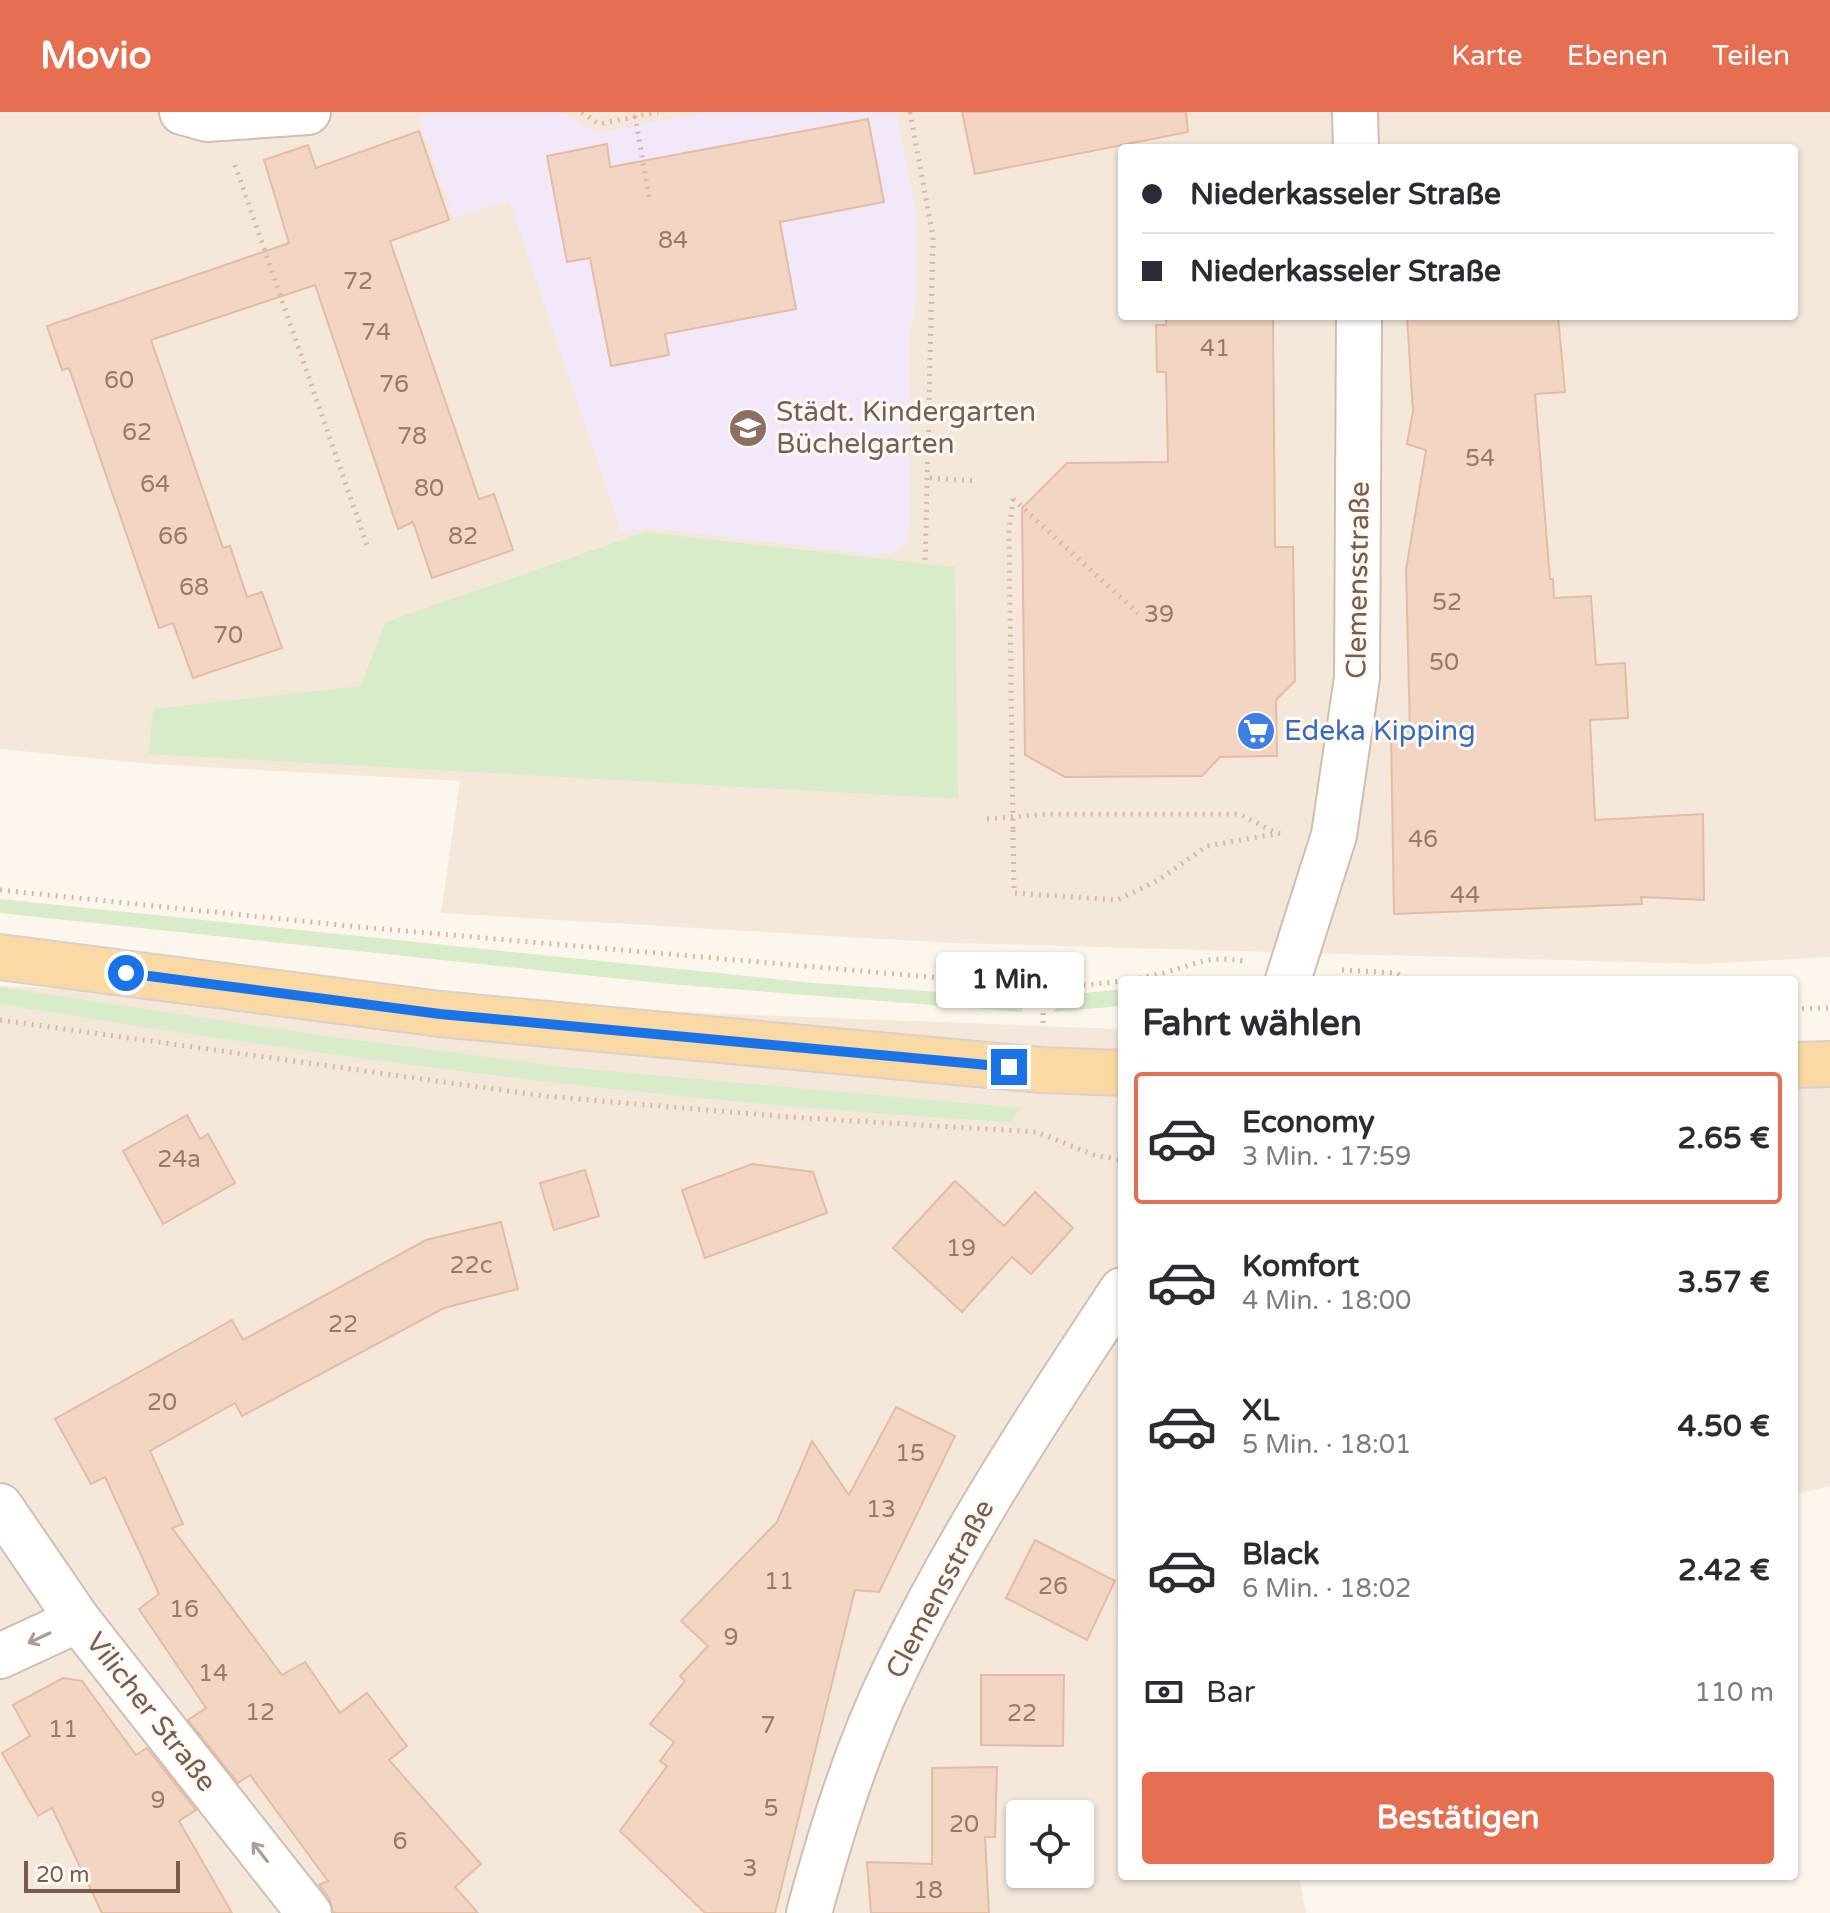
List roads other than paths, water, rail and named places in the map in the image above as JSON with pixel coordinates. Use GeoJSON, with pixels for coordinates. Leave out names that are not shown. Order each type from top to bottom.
{"type":"FeatureCollection","features":[{"type":"Feature","properties":{"kind":"main road"},"geometry":{"type":"LineString","coordinates":[[0,957],[440,1014],[1041,1070],[1118,1073]]}},
{"type":"Feature","properties":{"kind":"main road"},"geometry":{"type":"LineString","coordinates":[[1798,1065],[1830,1064]]}},
{"type":"Feature","properties":{"kind":"street"},"geometry":{"type":"LineString","coordinates":[[200,115],[308,112]]}},
{"type":"Feature","properties":{"kind":"street"},"geometry":{"type":"LineString","coordinates":[[1355,112],[1356,144]]}},
{"type":"Feature","properties":{"kind":"street","name":"Clemensstraße"},"geometry":{"type":"LineString","coordinates":[[1291,974],[1334,835],[1357,678],[1359,320]]}},
{"type":"Feature","properties":{"kind":"street","name":"Clemensstraße"},"geometry":{"type":"LineString","coordinates":[[809,1913],[851,1779],[893,1672],[1014,1454],[1118,1296]]}},
{"type":"Feature","properties":{"kind":"street","name":"Vilicher Straße"},"geometry":{"type":"LineString","coordinates":[[0,1506],[78,1620],[309,1913]]}},
{"type":"Feature","properties":{"kind":"street"},"geometry":{"type":"LineString","coordinates":[[0,1656],[78,1620]]}},
{"type":"Feature","properties":{"kind":"place","name":"Städt. Kindergarten Büchelgarten"},"geometry":{"type":"Point","coordinates":[748,428]}},
{"type":"Feature","properties":{"kind":"place","name":"Edeka Kipping"},"geometry":{"type":"Point","coordinates":[1256,731]}}]}
